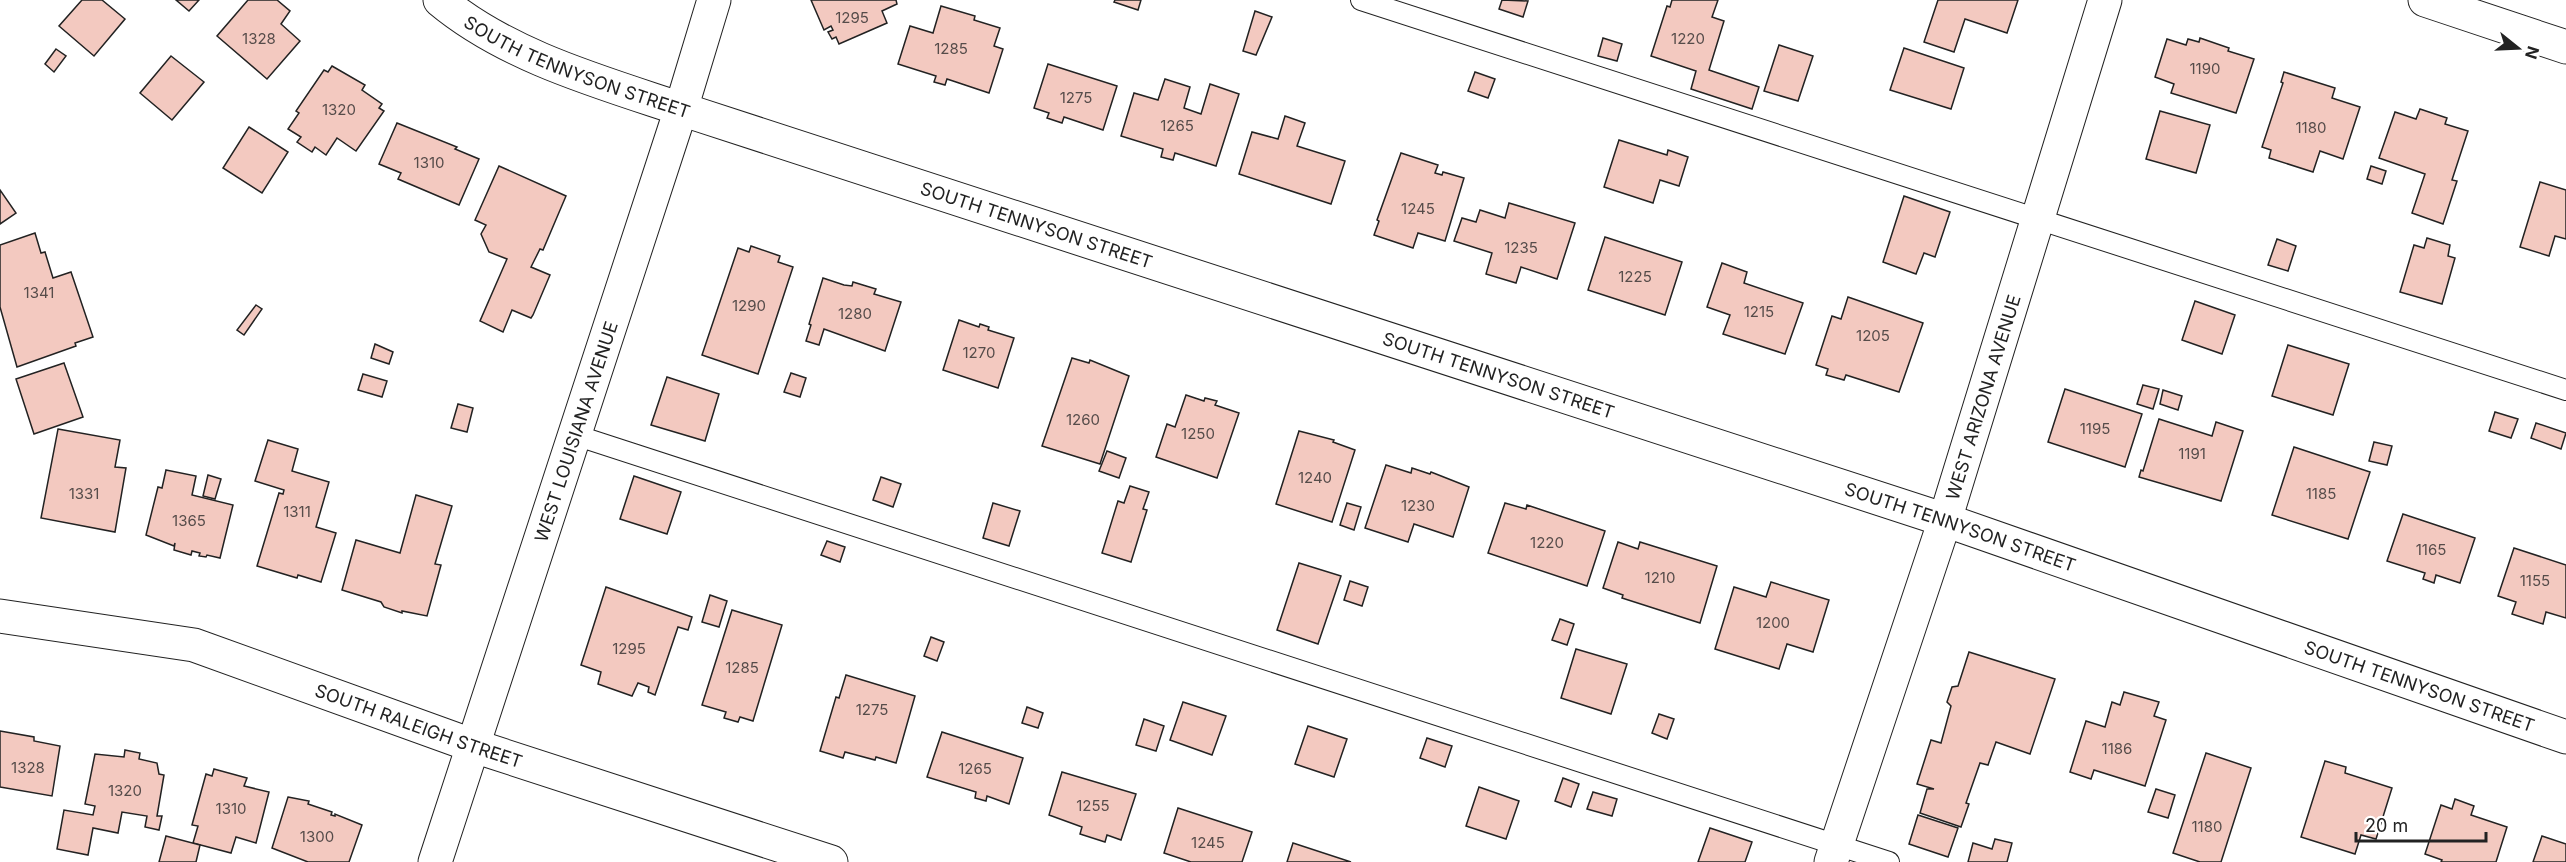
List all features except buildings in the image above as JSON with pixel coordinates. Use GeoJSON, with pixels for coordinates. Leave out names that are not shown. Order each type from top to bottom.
{"type":"FeatureCollection","features":[{"type":"Feature","properties":{"kind":"street","name":"SOUTH TENNYSON STREET"},"geometry":{"type":"LineString","coordinates":[[440,0],[460,16],[551,65],[1945,520],[2566,737]]}},
{"type":"Feature","properties":{"kind":"street","name":"WEST LOUISIANA AVENUE"},"geometry":{"type":"LineString","coordinates":[[435,862],[681,109],[714,0]]}},
{"type":"Feature","properties":{"kind":"street","name":"WEST ARIZONA AVENUE"},"geometry":{"type":"LineString","coordinates":[[1834,854],[1945,520],[2105,0]]}},
{"type":"Feature","properties":{"kind":"street"},"geometry":{"type":"LineString","coordinates":[[2425,0],[2566,47]]}},
{"type":"Feature","properties":{"kind":"street","name":"SOUTH RALEIGH STREET"},"geometry":{"type":"LineString","coordinates":[[0,616],[194,645],[474,746],[831,862]]}},
{"type":"Feature","properties":{"kind":"lane"},"geometry":{"type":"LineString","coordinates":[[1361,0],[2566,390]]}},
{"type":"Feature","properties":{"kind":"lane"},"geometry":{"type":"LineString","coordinates":[[575,435],[1834,854],[1889,862]]}}]}
